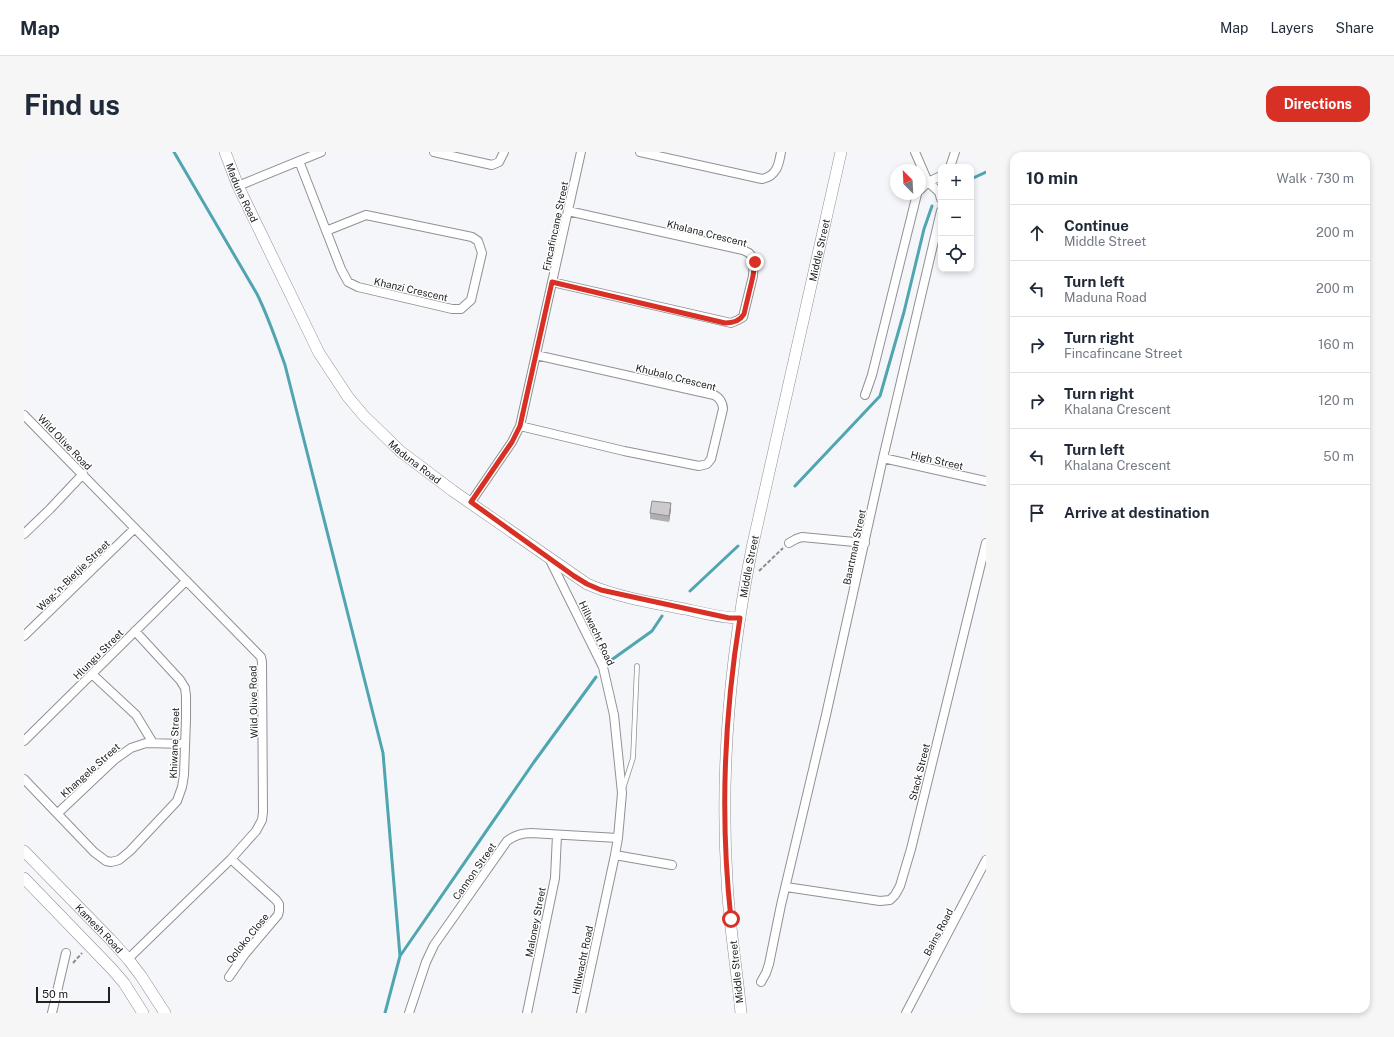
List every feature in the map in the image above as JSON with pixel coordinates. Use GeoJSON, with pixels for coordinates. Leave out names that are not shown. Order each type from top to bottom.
{"type":"FeatureCollection","features":[{"type":"Feature","properties":{"kind":"main road","name":"Maduna Road"},"geometry":{"type":"LineString","coordinates":[[226,152],[238,186],[320,353],[348,397],[364,416],[400,451],[453,491],[471,502],[587,584],[601,590],[729,618],[740,618]]}},
{"type":"Feature","properties":{"kind":"main road","name":"Middle Street"},"geometry":{"type":"LineString","coordinates":[[740,1013],[727,881],[725,833],[726,732],[734,654],[745,584],[841,152]]}},
{"type":"Feature","properties":{"kind":"main road","name":"Kamesh Road"},"geometry":{"type":"LineString","coordinates":[[24,852],[110,938],[141,976],[165,1013]]}},
{"type":"Feature","properties":{"kind":"main road","name":"Kamesh Road"},"geometry":{"type":"LineString","coordinates":[[24,878],[111,968],[124,983],[143,1013]]}},
{"type":"Feature","properties":{"kind":"street"},"geometry":{"type":"LineString","coordinates":[[238,186],[321,152]]}},
{"type":"Feature","properties":{"kind":"street"},"geometry":{"type":"LineString","coordinates":[[434,152],[492,165],[499,162],[504,152]]}},
{"type":"Feature","properties":{"kind":"street","name":"Fincafincane Street"},"geometry":{"type":"LineString","coordinates":[[471,502],[512,442],[520,426],[581,152]]}},
{"type":"Feature","properties":{"kind":"street"},"geometry":{"type":"LineString","coordinates":[[640,152],[762,179],[769,177],[777,170],[781,152]]}},
{"type":"Feature","properties":{"kind":"street"},"geometry":{"type":"LineString","coordinates":[[916,152],[928,182],[938,191]]}},
{"type":"Feature","properties":{"kind":"street"},"geometry":{"type":"LineString","coordinates":[[951,164],[955,152]]}},
{"type":"Feature","properties":{"kind":"street","name":"Khanzi Crescent"},"geometry":{"type":"LineString","coordinates":[[299,161],[326,231],[343,273],[348,282],[358,287],[457,309],[463,307],[471,300],[482,253],[478,241],[472,237],[366,215],[326,231]]}},
{"type":"Feature","properties":{"kind":"street"},"geometry":{"type":"LineString","coordinates":[[928,182],[938,177]]}},
{"type":"Feature","properties":{"kind":"street"},"geometry":{"type":"LineString","coordinates":[[865,395],[872,375],[916,200]]}},
{"type":"Feature","properties":{"kind":"street","name":"Khalana Crescent"},"geometry":{"type":"LineString","coordinates":[[552,282],[725,323],[731,323],[743,317],[753,276],[754,259],[749,253],[743,250],[568,211]]}},
{"type":"Feature","properties":{"kind":"street","name":"Baartman Street"},"geometry":{"type":"LineString","coordinates":[[761,982],[769,964],[865,544],[883,458],[938,224]]}},
{"type":"Feature","properties":{"kind":"street","name":"Khubalo Crescent"},"geometry":{"type":"LineString","coordinates":[[520,426],[679,463],[699,466],[707,464],[711,459],[723,408],[720,400],[714,395],[536,355]]}},
{"type":"Feature","properties":{"kind":"street","name":"Wild Olive Road"},"geometry":{"type":"LineString","coordinates":[[25,417],[83,474],[261,657],[263,664],[263,816],[256,831],[231,859],[128,959]]}},
{"type":"Feature","properties":{"kind":"street","name":"High Street"},"geometry":{"type":"LineString","coordinates":[[883,458],[986,481]]}},
{"type":"Feature","properties":{"kind":"street"},"geometry":{"type":"LineString","coordinates":[[24,534],[83,474]]}},
{"type":"Feature","properties":{"kind":"street","name":"Wag-'n-Bietjie Street"},"geometry":{"type":"LineString","coordinates":[[24,636],[135,528]]}},
{"type":"Feature","properties":{"kind":"street"},"geometry":{"type":"LineString","coordinates":[[789,543],[796,539],[807,537],[865,544]]}},
{"type":"Feature","properties":{"kind":"street","name":"Stack Street"},"geometry":{"type":"LineString","coordinates":[[786,887],[880,901],[890,900],[898,891],[911,849],[986,543]]}},
{"type":"Feature","properties":{"kind":"street","name":"Hillwacht Road"},"geometry":{"type":"LineString","coordinates":[[549,558],[603,667],[614,715],[622,793],[615,855],[581,1013]]}},
{"type":"Feature","properties":{"kind":"street","name":"Hlungu Street"},"geometry":{"type":"LineString","coordinates":[[24,741],[186,581]]}},
{"type":"Feature","properties":{"kind":"street","name":"Khiwane Street"},"geometry":{"type":"LineString","coordinates":[[58,813],[94,852],[106,861],[115,861],[124,856],[177,801],[184,775],[185,688],[180,680],[135,631]]}},
{"type":"Feature","properties":{"kind":"street"},"geometry":{"type":"LineString","coordinates":[[92,674],[136,715],[153,743]]}},
{"type":"Feature","properties":{"kind":"street","name":"Khangele Street"},"geometry":{"type":"LineString","coordinates":[[58,813],[122,753],[138,744],[185,744]]}},
{"type":"Feature","properties":{"kind":"street"},"geometry":{"type":"LineString","coordinates":[[24,779],[58,813]]}},
{"type":"Feature","properties":{"kind":"street","name":"Cannon Street"},"geometry":{"type":"LineString","coordinates":[[409,1013],[426,962],[434,945],[507,841],[521,834],[618,838]]}},
{"type":"Feature","properties":{"kind":"street","name":"Maloney Street"},"geometry":{"type":"LineString","coordinates":[[527,1013],[554,878],[557,835]]}},
{"type":"Feature","properties":{"kind":"street"},"geometry":{"type":"LineString","coordinates":[[615,855],[672,865]]}},
{"type":"Feature","properties":{"kind":"street","name":"Qoloko Close"},"geometry":{"type":"LineString","coordinates":[[229,977],[245,954],[275,919],[279,911],[279,904],[276,900],[231,859]]}},
{"type":"Feature","properties":{"kind":"street","name":"Bains Road"},"geometry":{"type":"LineString","coordinates":[[906,1013],[983,872],[986,860]]}},
{"type":"Feature","properties":{"kind":"street"},"geometry":{"type":"LineString","coordinates":[[52,1013],[66,953]]}},
{"type":"Feature","properties":{"kind":"lane","name":"Hillwacht Road"},"geometry":{"type":"LineString","coordinates":[[622,793],[633,758],[637,666]]}},
{"type":"Feature","properties":{"kind":"path"},"geometry":{"type":"LineString","coordinates":[[745,584],[789,543]]}},
{"type":"Feature","properties":{"kind":"building"},"geometry":{"type":"Polygon","coordinates":[[[652,501],[671,503],[669,516],[650,513],[652,501]]]}},
{"type":"Feature","properties":{"kind":"waterway"},"geometry":{"type":"LineString","coordinates":[[174,152],[257,294],[285,365],[383,753],[400,956],[385,1013]]}},
{"type":"Feature","properties":{"kind":"waterway"},"geometry":{"type":"LineString","coordinates":[[974,178],[986,172]]}},
{"type":"Feature","properties":{"kind":"waterway"},"geometry":{"type":"LineString","coordinates":[[795,486],[880,396],[904,312],[924,229],[932,206]]}},
{"type":"Feature","properties":{"kind":"waterway"},"geometry":{"type":"LineString","coordinates":[[690,591],[738,546]]}},
{"type":"Feature","properties":{"kind":"waterway"},"geometry":{"type":"LineString","coordinates":[[610,661],[652,631],[662,616]]}},
{"type":"Feature","properties":{"kind":"waterway"},"geometry":{"type":"LineString","coordinates":[[400,956],[534,762],[596,677]]}},
{"type":"Feature","properties":{"kind":"route"},"geometry":{"type":"LineString","coordinates":[[731,919],[727,881],[725,833],[726,732],[734,654],[740,618],[729,618],[670,606],[601,590],[587,584],[471,502],[512,442],[520,426],[552,282],[725,323],[731,323],[743,317],[755,262]]}}]}
